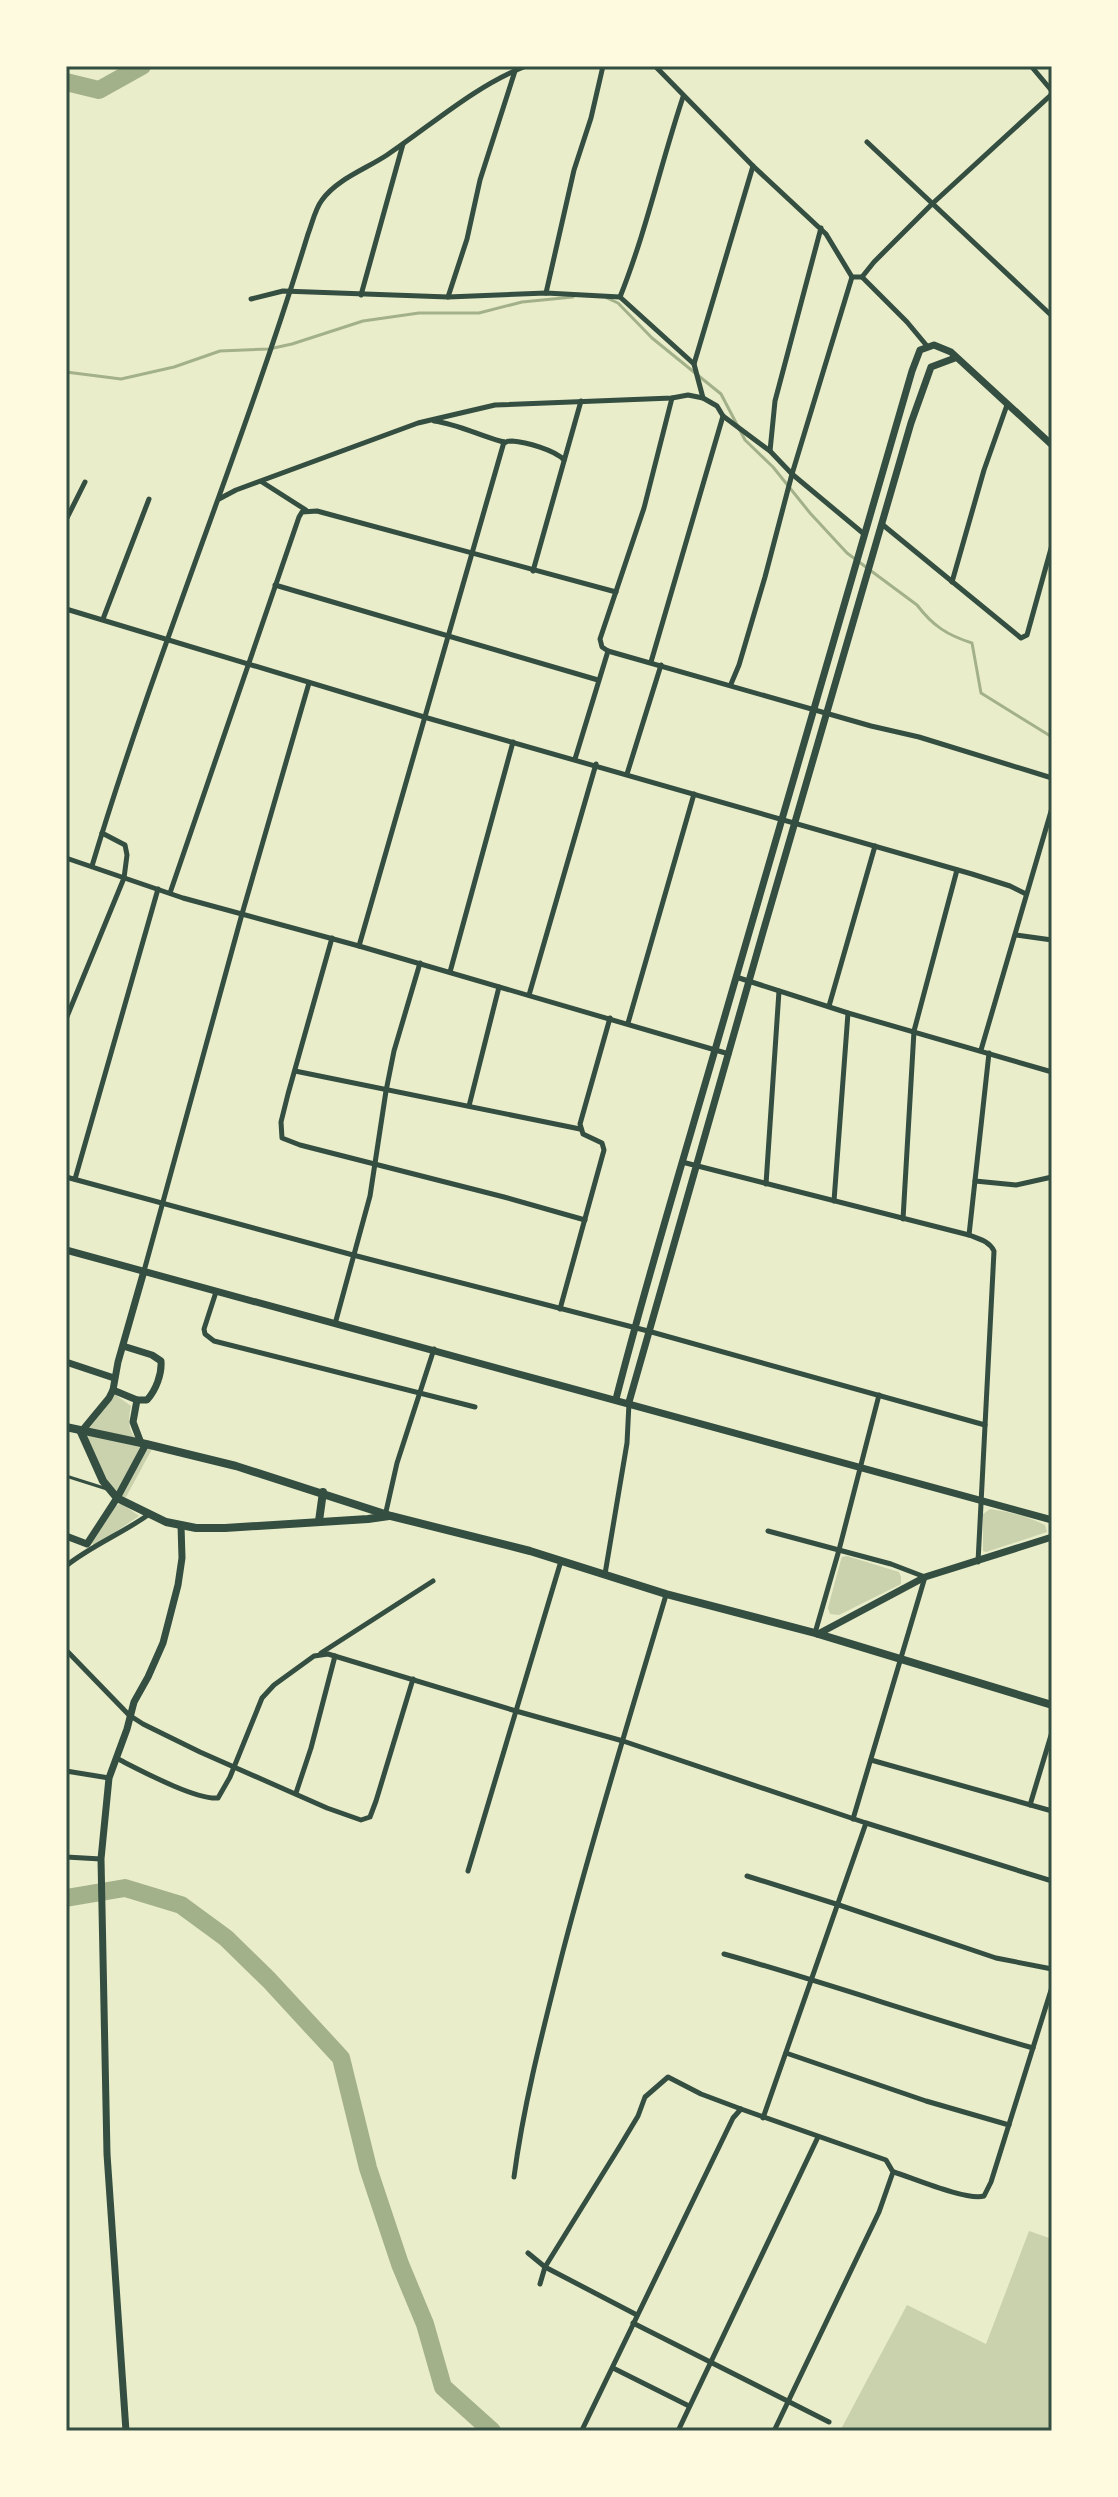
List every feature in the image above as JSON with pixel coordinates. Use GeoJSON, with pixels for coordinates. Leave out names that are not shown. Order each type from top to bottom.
{"type":"FeatureCollection","features":[{"type":"Feature","properties":{"kind":"main road"},"geometry":{"type":"LineString","coordinates":[[66,1427],[236,1466],[387,1515],[481,1537],[666,1594],[816,1634],[1052,1705]]}},
{"type":"Feature","properties":{"kind":"main road"},"geometry":{"type":"LineString","coordinates":[[81,1432],[103,1481],[114,1494],[148,1515],[181,1525],[225,1528],[387,1515]]}},
{"type":"Feature","properties":{"kind":"main road"},"geometry":{"type":"LineString","coordinates":[[319,1521],[323,1492]]}},
{"type":"Feature","properties":{"kind":"street"},"geometry":{"type":"LineString","coordinates":[[92,866],[121,768],[322,200],[347,178],[450,109],[526,66]]}},
{"type":"Feature","properties":{"kind":"street"},"geometry":{"type":"LineString","coordinates":[[546,293],[603,66]]}},
{"type":"Feature","properties":{"kind":"street"},"geometry":{"type":"LineString","coordinates":[[655,66],[753,166],[821,228],[852,277],[731,684]]}},
{"type":"Feature","properties":{"kind":"street"},"geometry":{"type":"LineString","coordinates":[[862,277],[932,204],[1052,92],[1031,66]]}},
{"type":"Feature","properties":{"kind":"street"},"geometry":{"type":"LineString","coordinates":[[448,297],[467,239],[480,180],[516,70]]}},
{"type":"Feature","properties":{"kind":"street"},"geometry":{"type":"LineString","coordinates":[[620,297],[637,256],[683,97]]}},
{"type":"Feature","properties":{"kind":"street"},"geometry":{"type":"LineString","coordinates":[[867,142],[1052,316]]}},
{"type":"Feature","properties":{"kind":"street"},"geometry":{"type":"LineString","coordinates":[[361,295],[403,143]]}},
{"type":"Feature","properties":{"kind":"street"},"geometry":{"type":"LineString","coordinates":[[703,398],[694,364],[753,166]]}},
{"type":"Feature","properties":{"kind":"street"},"geometry":{"type":"LineString","coordinates":[[770,451],[775,401],[821,228]]}},
{"type":"Feature","properties":{"kind":"street"},"geometry":{"type":"LineString","coordinates":[[852,277],[862,277],[927,346]]}},
{"type":"Feature","properties":{"kind":"street"},"geometry":{"type":"LineString","coordinates":[[251,299],[289,291],[448,297],[546,293],[620,297],[694,364]]}},
{"type":"Feature","properties":{"kind":"street"},"geometry":{"type":"LineString","coordinates":[[616,1399],[780,818],[920,350],[927,346],[946,349],[1052,445]]}},
{"type":"Feature","properties":{"kind":"street"},"geometry":{"type":"LineString","coordinates":[[605,1574],[627,1443],[629,1402],[794,822],[911,423],[931,367],[955,358]]}},
{"type":"Feature","properties":{"kind":"street"},"geometry":{"type":"LineString","coordinates":[[218,500],[418,423],[495,405],[688,395],[703,398],[717,406],[723,416],[770,451],[792,474],[866,535]]}},
{"type":"Feature","properties":{"kind":"street"},"geometry":{"type":"LineString","coordinates":[[672,398],[644,508],[600,644],[608,651],[919,737],[1052,778]]}},
{"type":"Feature","properties":{"kind":"street"},"geometry":{"type":"LineString","coordinates":[[533,571],[581,401]]}},
{"type":"Feature","properties":{"kind":"street"},"geometry":{"type":"LineString","coordinates":[[952,582],[984,470],[1007,405]]}},
{"type":"Feature","properties":{"kind":"street"},"geometry":{"type":"LineString","coordinates":[[651,662],[723,416]]}},
{"type":"Feature","properties":{"kind":"street"},"geometry":{"type":"LineString","coordinates":[[898,419],[911,423]]}},
{"type":"Feature","properties":{"kind":"street"},"geometry":{"type":"LineString","coordinates":[[429,421],[504,442],[527,445],[558,455],[565,461]]}},
{"type":"Feature","properties":{"kind":"street"},"geometry":{"type":"LineString","coordinates":[[359,946],[504,442]]}},
{"type":"Feature","properties":{"kind":"street"},"geometry":{"type":"LineString","coordinates":[[261,481],[306,510],[616,592]]}},
{"type":"Feature","properties":{"kind":"street"},"geometry":{"type":"LineString","coordinates":[[66,520],[85,482]]}},
{"type":"Feature","properties":{"kind":"street"},"geometry":{"type":"LineString","coordinates":[[103,619],[149,499]]}},
{"type":"Feature","properties":{"kind":"street"},"geometry":{"type":"LineString","coordinates":[[170,893],[299,517],[306,510]]}},
{"type":"Feature","properties":{"kind":"street"},"geometry":{"type":"LineString","coordinates":[[883,525],[1021,638],[1027,635],[1052,545]]}},
{"type":"Feature","properties":{"kind":"street"},"geometry":{"type":"LineString","coordinates":[[275,585],[598,680]]}},
{"type":"Feature","properties":{"kind":"street"},"geometry":{"type":"LineString","coordinates":[[66,609],[424,717],[957,870],[1026,894]]}},
{"type":"Feature","properties":{"kind":"street"},"geometry":{"type":"LineString","coordinates":[[575,759],[608,651]]}},
{"type":"Feature","properties":{"kind":"street"},"geometry":{"type":"LineString","coordinates":[[627,774],[661,665]]}},
{"type":"Feature","properties":{"kind":"street"},"geometry":{"type":"LineString","coordinates":[[81,1432],[113,1390],[242,914],[309,683]]}},
{"type":"Feature","properties":{"kind":"street"},"geometry":{"type":"LineString","coordinates":[[821,685],[834,689]]}},
{"type":"Feature","properties":{"kind":"street"},"geometry":{"type":"LineString","coordinates":[[450,972],[513,742]]}},
{"type":"Feature","properties":{"kind":"street"},"geometry":{"type":"LineString","coordinates":[[529,995],[596,764]]}},
{"type":"Feature","properties":{"kind":"street"},"geometry":{"type":"LineString","coordinates":[[628,1023],[694,794]]}},
{"type":"Feature","properties":{"kind":"street"},"geometry":{"type":"LineString","coordinates":[[981,1050],[1052,808]]}},
{"type":"Feature","properties":{"kind":"street"},"geometry":{"type":"LineString","coordinates":[[66,1019],[124,878],[125,845],[102,833]]}},
{"type":"Feature","properties":{"kind":"street"},"geometry":{"type":"LineString","coordinates":[[829,1006],[875,846]]}},
{"type":"Feature","properties":{"kind":"street"},"geometry":{"type":"LineString","coordinates":[[66,858],[170,893],[729,1054]]}},
{"type":"Feature","properties":{"kind":"street"},"geometry":{"type":"LineString","coordinates":[[903,1219],[914,1031],[957,870]]}},
{"type":"Feature","properties":{"kind":"street"},"geometry":{"type":"LineString","coordinates":[[763,879],[777,883]]}},
{"type":"Feature","properties":{"kind":"street"},"geometry":{"type":"LineString","coordinates":[[75,1179],[158,889]]}},
{"type":"Feature","properties":{"kind":"street"},"geometry":{"type":"LineString","coordinates":[[1016,935],[1052,940]]}},
{"type":"Feature","properties":{"kind":"street"},"geometry":{"type":"LineString","coordinates":[[332,938],[281,1122],[282,1138],[585,1220]]}},
{"type":"Feature","properties":{"kind":"street"},"geometry":{"type":"LineString","coordinates":[[335,1324],[364,1222],[394,1051],[420,963]]}},
{"type":"Feature","properties":{"kind":"street"},"geometry":{"type":"LineString","coordinates":[[735,977],[1052,1072]]}},
{"type":"Feature","properties":{"kind":"street"},"geometry":{"type":"LineString","coordinates":[[469,1106],[499,987]]}},
{"type":"Feature","properties":{"kind":"street"},"geometry":{"type":"LineString","coordinates":[[766,1184],[779,991]]}},
{"type":"Feature","properties":{"kind":"street"},"geometry":{"type":"LineString","coordinates":[[834,1201],[848,1013]]}},
{"type":"Feature","properties":{"kind":"street"},"geometry":{"type":"LineString","coordinates":[[580,1130],[610,1018]]}},
{"type":"Feature","properties":{"kind":"street"},"geometry":{"type":"LineString","coordinates":[[969,1235],[989,1053]]}},
{"type":"Feature","properties":{"kind":"street"},"geometry":{"type":"LineString","coordinates":[[295,1071],[580,1130],[598,1140],[603,1146],[560,1309]]}},
{"type":"Feature","properties":{"kind":"street"},"geometry":{"type":"LineString","coordinates":[[682,1162],[969,1235],[988,1243],[994,1251],[978,1562]]}},
{"type":"Feature","properties":{"kind":"street"},"geometry":{"type":"LineString","coordinates":[[66,1177],[648,1331],[985,1425]]}},
{"type":"Feature","properties":{"kind":"street"},"geometry":{"type":"LineString","coordinates":[[975,1181],[1006,1185],[1052,1177]]}},
{"type":"Feature","properties":{"kind":"street"},"geometry":{"type":"LineString","coordinates":[[66,1250],[1052,1520]]}},
{"type":"Feature","properties":{"kind":"street"},"geometry":{"type":"LineString","coordinates":[[216,1292],[204,1329],[205,1334],[214,1341],[475,1407]]}},
{"type":"Feature","properties":{"kind":"street"},"geometry":{"type":"LineString","coordinates":[[113,1390],[137,1400],[147,1400],[161,1367],[161,1361],[152,1355],[123,1346]]}},
{"type":"Feature","properties":{"kind":"street"},"geometry":{"type":"LineString","coordinates":[[387,1515],[387,1497],[434,1349]]}},
{"type":"Feature","properties":{"kind":"street"},"geometry":{"type":"LineString","coordinates":[[66,1362],[114,1378]]}},
{"type":"Feature","properties":{"kind":"street"},"geometry":{"type":"LineString","coordinates":[[816,1634],[879,1395]]}},
{"type":"Feature","properties":{"kind":"street"},"geometry":{"type":"LineString","coordinates":[[83,1553],[143,1443],[133,1422],[137,1400]]}},
{"type":"Feature","properties":{"kind":"street"},"geometry":{"type":"LineString","coordinates":[[66,1566],[148,1515]]}},
{"type":"Feature","properties":{"kind":"street"},"geometry":{"type":"LineString","coordinates":[[126,2431],[107,2154],[101,1859],[109,1778],[129,1715],[163,1643],[178,1585],[182,1558],[181,1525]]}},
{"type":"Feature","properties":{"kind":"street"},"geometry":{"type":"LineString","coordinates":[[768,1531],[891,1564],[925,1577]]}},
{"type":"Feature","properties":{"kind":"street"},"geometry":{"type":"LineString","coordinates":[[66,1536],[87,1544]]}},
{"type":"Feature","properties":{"kind":"street"},"geometry":{"type":"LineString","coordinates":[[816,1634],[925,1577],[1052,1537]]}},
{"type":"Feature","properties":{"kind":"street"},"geometry":{"type":"LineString","coordinates":[[468,1871],[561,1561]]}},
{"type":"Feature","properties":{"kind":"street"},"geometry":{"type":"LineString","coordinates":[[854,1815],[925,1577]]}},
{"type":"Feature","properties":{"kind":"street"},"geometry":{"type":"LineString","coordinates":[[115,1757],[165,1782],[214,1799],[220,1796],[262,1698],[274,1685],[433,1581]]}},
{"type":"Feature","properties":{"kind":"street"},"geometry":{"type":"LineString","coordinates":[[514,2177],[543,2029],[578,1895],[666,1594]]}},
{"type":"Feature","properties":{"kind":"street"},"geometry":{"type":"LineString","coordinates":[[66,1650],[129,1715],[166,1736],[361,1820],[370,1817],[413,1679]]}},
{"type":"Feature","properties":{"kind":"street"},"geometry":{"type":"LineString","coordinates":[[320,1653],[623,1741],[854,1815],[866,1823],[1052,1881]]}},
{"type":"Feature","properties":{"kind":"street"},"geometry":{"type":"LineString","coordinates":[[296,1793],[335,1656]]}},
{"type":"Feature","properties":{"kind":"street"},"geometry":{"type":"LineString","coordinates":[[1030,1805],[1052,1732]]}},
{"type":"Feature","properties":{"kind":"street"},"geometry":{"type":"LineString","coordinates":[[871,1760],[1052,1811]]}},
{"type":"Feature","properties":{"kind":"street"},"geometry":{"type":"LineString","coordinates":[[66,1771],[109,1778]]}},
{"type":"Feature","properties":{"kind":"street"},"geometry":{"type":"LineString","coordinates":[[763,2118],[866,1823]]}},
{"type":"Feature","properties":{"kind":"street"},"geometry":{"type":"LineString","coordinates":[[66,1857],[101,1859]]}},
{"type":"Feature","properties":{"kind":"street"},"geometry":{"type":"LineString","coordinates":[[747,1876],[996,1958],[1052,1969]]}},
{"type":"Feature","properties":{"kind":"street"},"geometry":{"type":"LineString","coordinates":[[724,1954],[1033,2048]]}},
{"type":"Feature","properties":{"kind":"street"},"geometry":{"type":"LineString","coordinates":[[893,2172],[958,2193],[982,2198],[987,2193],[1052,1987]]}},
{"type":"Feature","properties":{"kind":"street"},"geometry":{"type":"LineString","coordinates":[[786,2053],[926,2101],[1009,2125]]}},
{"type":"Feature","properties":{"kind":"street"},"geometry":{"type":"LineString","coordinates":[[540,2284],[545,2267],[638,2116],[645,2097],[668,2077],[701,2094],[763,2118],[879,2156],[891,2164],[893,2172],[879,2212],[774,2431]]}},
{"type":"Feature","properties":{"kind":"street"},"geometry":{"type":"LineString","coordinates":[[582,2430],[733,2118],[741,2109]]}},
{"type":"Feature","properties":{"kind":"street"},"geometry":{"type":"LineString","coordinates":[[678,2431],[818,2137]]}},
{"type":"Feature","properties":{"kind":"street"},"geometry":{"type":"LineString","coordinates":[[528,2253],[545,2267],[637,2315]]}},
{"type":"Feature","properties":{"kind":"street"},"geometry":{"type":"LineString","coordinates":[[633,2323],[829,2422]]}},
{"type":"Feature","properties":{"kind":"street"},"geometry":{"type":"LineString","coordinates":[[613,2368],[689,2406]]}},
{"type":"Feature","properties":{"kind":"lane"},"geometry":{"type":"LineString","coordinates":[[66,1476],[114,1494]]}},
{"type":"Feature","properties":{"kind":"green space"},"geometry":{"type":"Polygon","coordinates":[[[113,1393],[131,1406],[129,1421],[135,1438],[152,1449],[126,1497],[106,1491],[95,1461],[77,1432],[113,1393]]]}},
{"type":"Feature","properties":{"kind":"green space"},"geometry":{"type":"Polygon","coordinates":[[[121,1503],[139,1516],[95,1546],[88,1540],[113,1508],[121,1503]]]}},
{"type":"Feature","properties":{"kind":"green space"},"geometry":{"type":"Polygon","coordinates":[[[990,1509],[1032,1519],[1045,1525],[1047,1532],[983,1551],[983,1514],[990,1509]]]}},
{"type":"Feature","properties":{"kind":"green space"},"geometry":{"type":"Polygon","coordinates":[[[842,1557],[899,1572],[901,1584],[839,1615],[830,1614],[828,1608],[840,1563],[842,1557]]]}},
{"type":"Feature","properties":{"kind":"green space"},"geometry":{"type":"Polygon","coordinates":[[[1029,2231],[1052,2239],[1052,2431],[840,2431],[907,2305],[986,2344],[1029,2231]]]}},
{"type":"Feature","properties":{"kind":"waterway"},"geometry":{"type":"LineString","coordinates":[[66,82],[99,90],[142,66]]}},
{"type":"Feature","properties":{"kind":"waterway"},"geometry":{"type":"LineString","coordinates":[[66,372],[121,379],[174,367],[220,351],[269,349],[292,344],[363,321],[419,313],[479,313],[522,302],[573,297]]}},
{"type":"Feature","properties":{"kind":"waterway"},"geometry":{"type":"LineString","coordinates":[[607,298],[618,303],[652,338],[721,394],[745,440],[773,467],[847,553],[917,605],[941,629],[972,643],[981,693],[1052,737]]}},
{"type":"Feature","properties":{"kind":"waterway"},"geometry":{"type":"LineString","coordinates":[[66,1898],[125,1888],[181,1905],[226,1938],[341,2058],[368,2168],[400,2264],[425,2324],[443,2387],[492,2431]]}}]}
